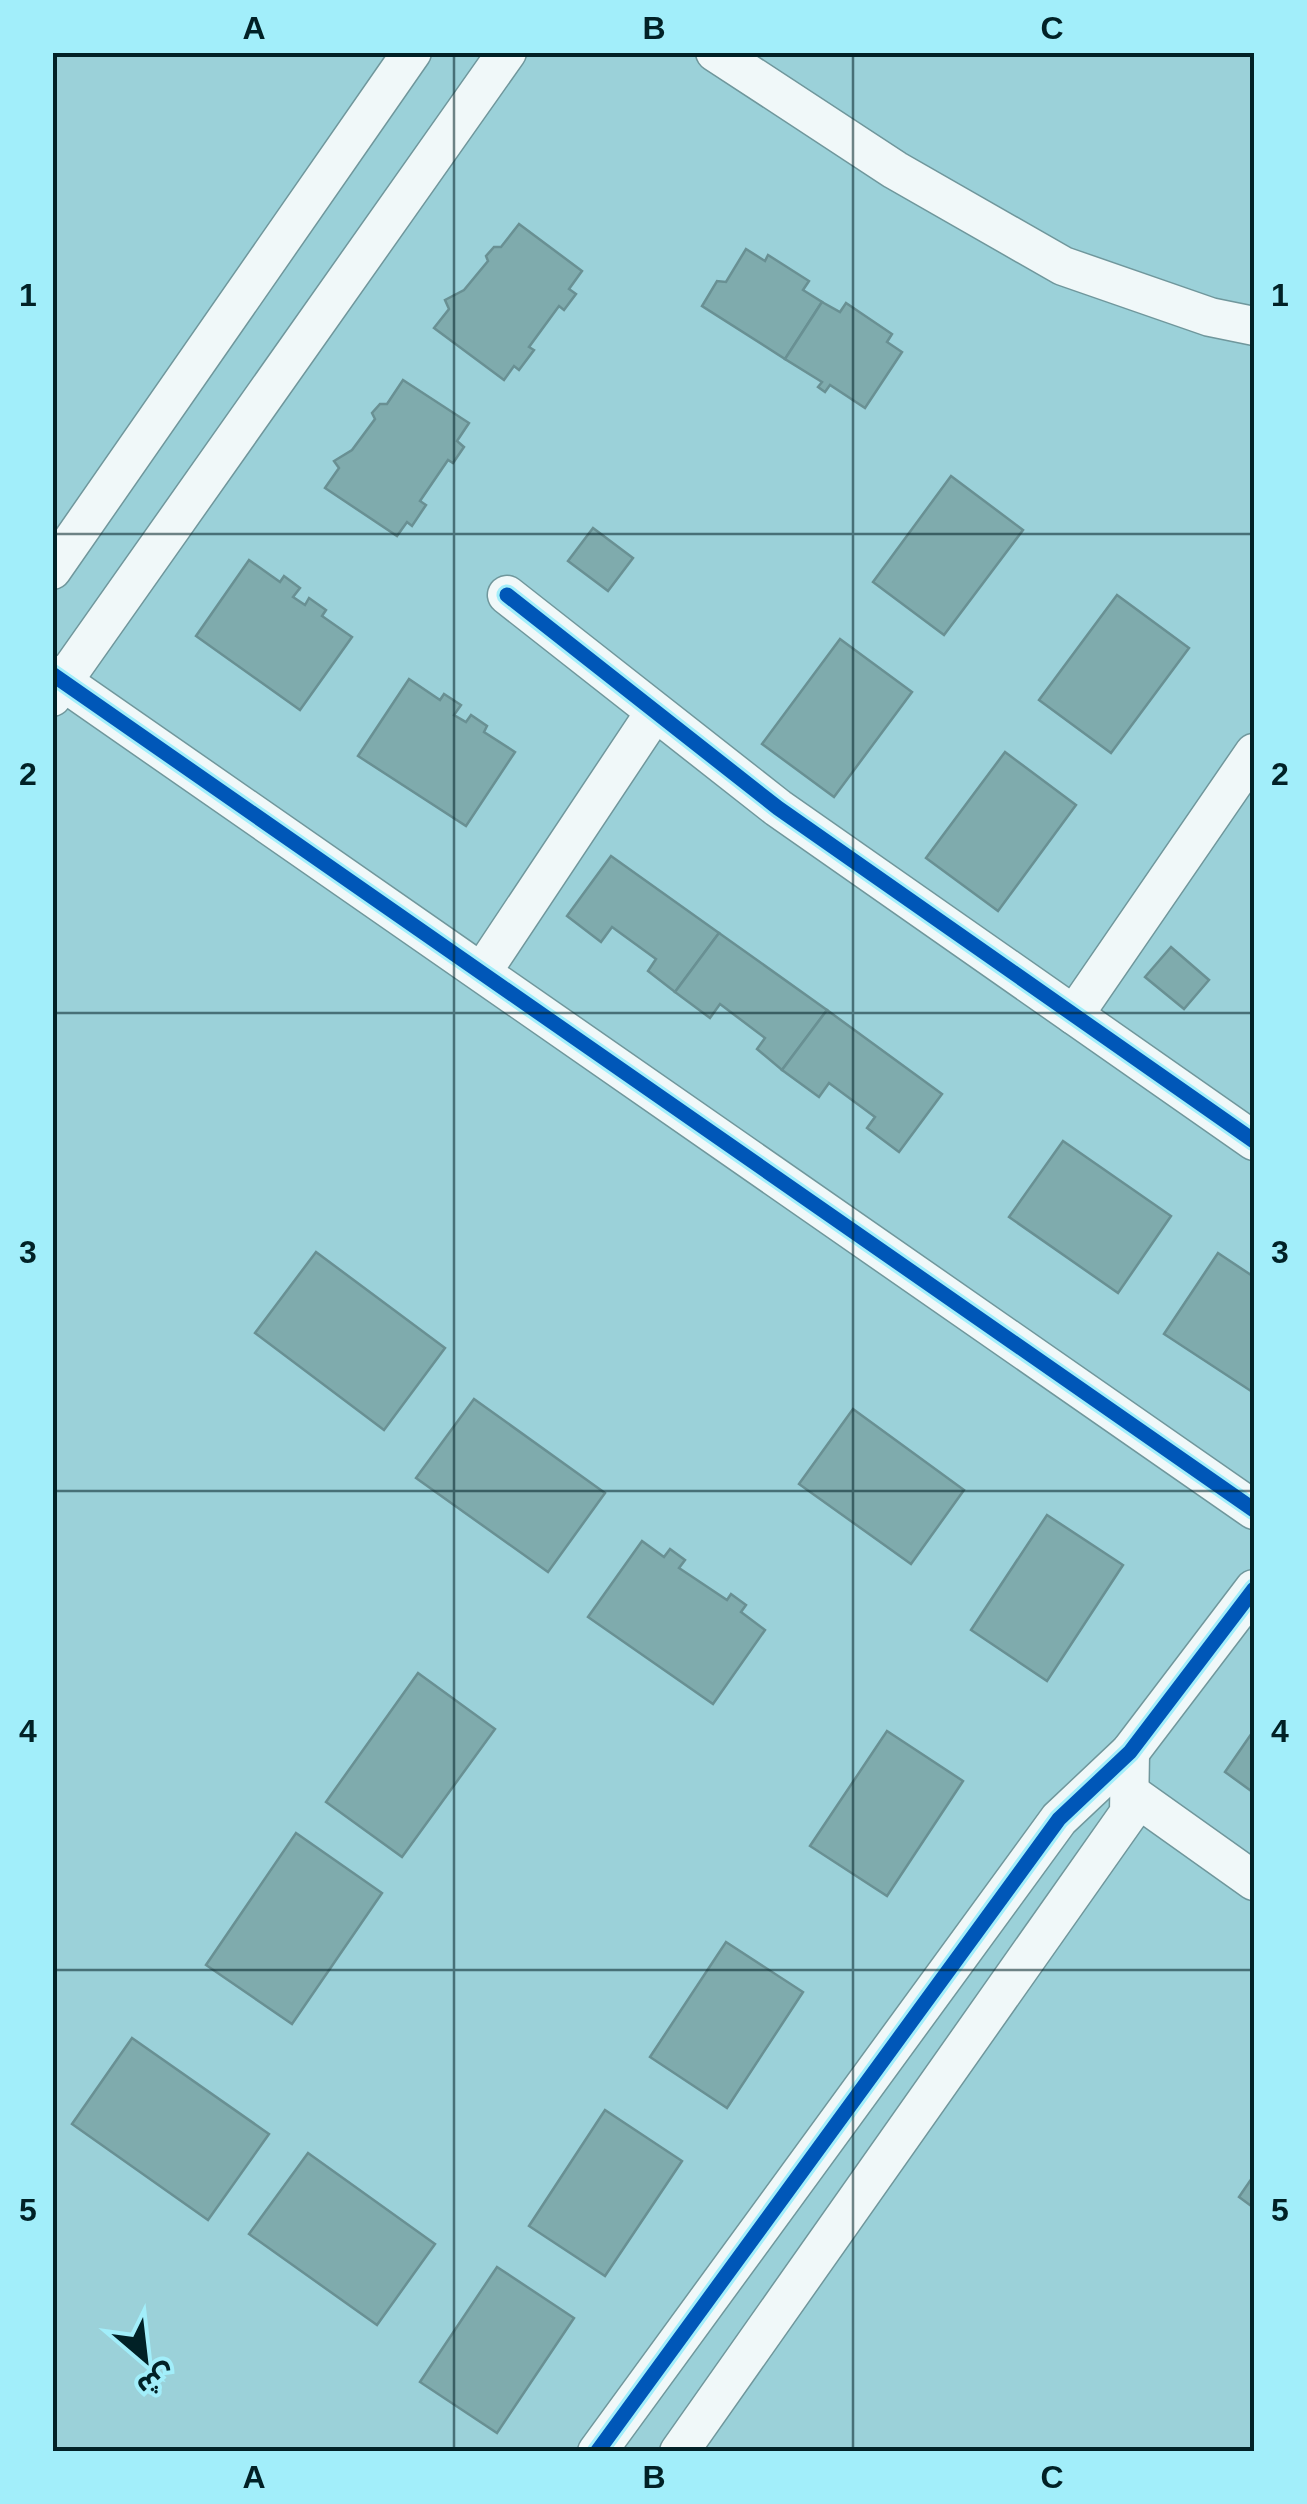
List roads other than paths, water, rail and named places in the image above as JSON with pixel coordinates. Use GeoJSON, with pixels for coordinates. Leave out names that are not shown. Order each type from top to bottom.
{"type":"FeatureCollection","features":[{"type":"Feature","properties":{"kind":"street"},"geometry":{"type":"LineString","coordinates":[[52,570],[412,52]]}},
{"type":"Feature","properties":{"kind":"street"},"geometry":{"type":"LineString","coordinates":[[507,52],[57,684],[482,972],[1254,1510]]}},
{"type":"Feature","properties":{"kind":"street"},"geometry":{"type":"LineString","coordinates":[[715,52],[896,170],[1063,266],[1210,317],[1254,326]]}},
{"type":"Feature","properties":{"kind":"street"},"geometry":{"type":"LineString","coordinates":[[507,595],[778,808],[1254,1141]]}},
{"type":"Feature","properties":{"kind":"street"},"geometry":{"type":"LineString","coordinates":[[482,972],[655,712]]}},
{"type":"Feature","properties":{"kind":"street"},"geometry":{"type":"LineString","coordinates":[[1074,1014],[1254,752]]}},
{"type":"Feature","properties":{"kind":"street"},"geometry":{"type":"LineString","coordinates":[[597,2452],[1058,1819],[1130,1752],[1254,1589]]}},
{"type":"Feature","properties":{"kind":"street"},"geometry":{"type":"LineString","coordinates":[[680,2452],[1128,1813],[1130,1752]]}},
{"type":"Feature","properties":{"kind":"street"},"geometry":{"type":"LineString","coordinates":[[1129,1792],[1254,1881]]}}]}
